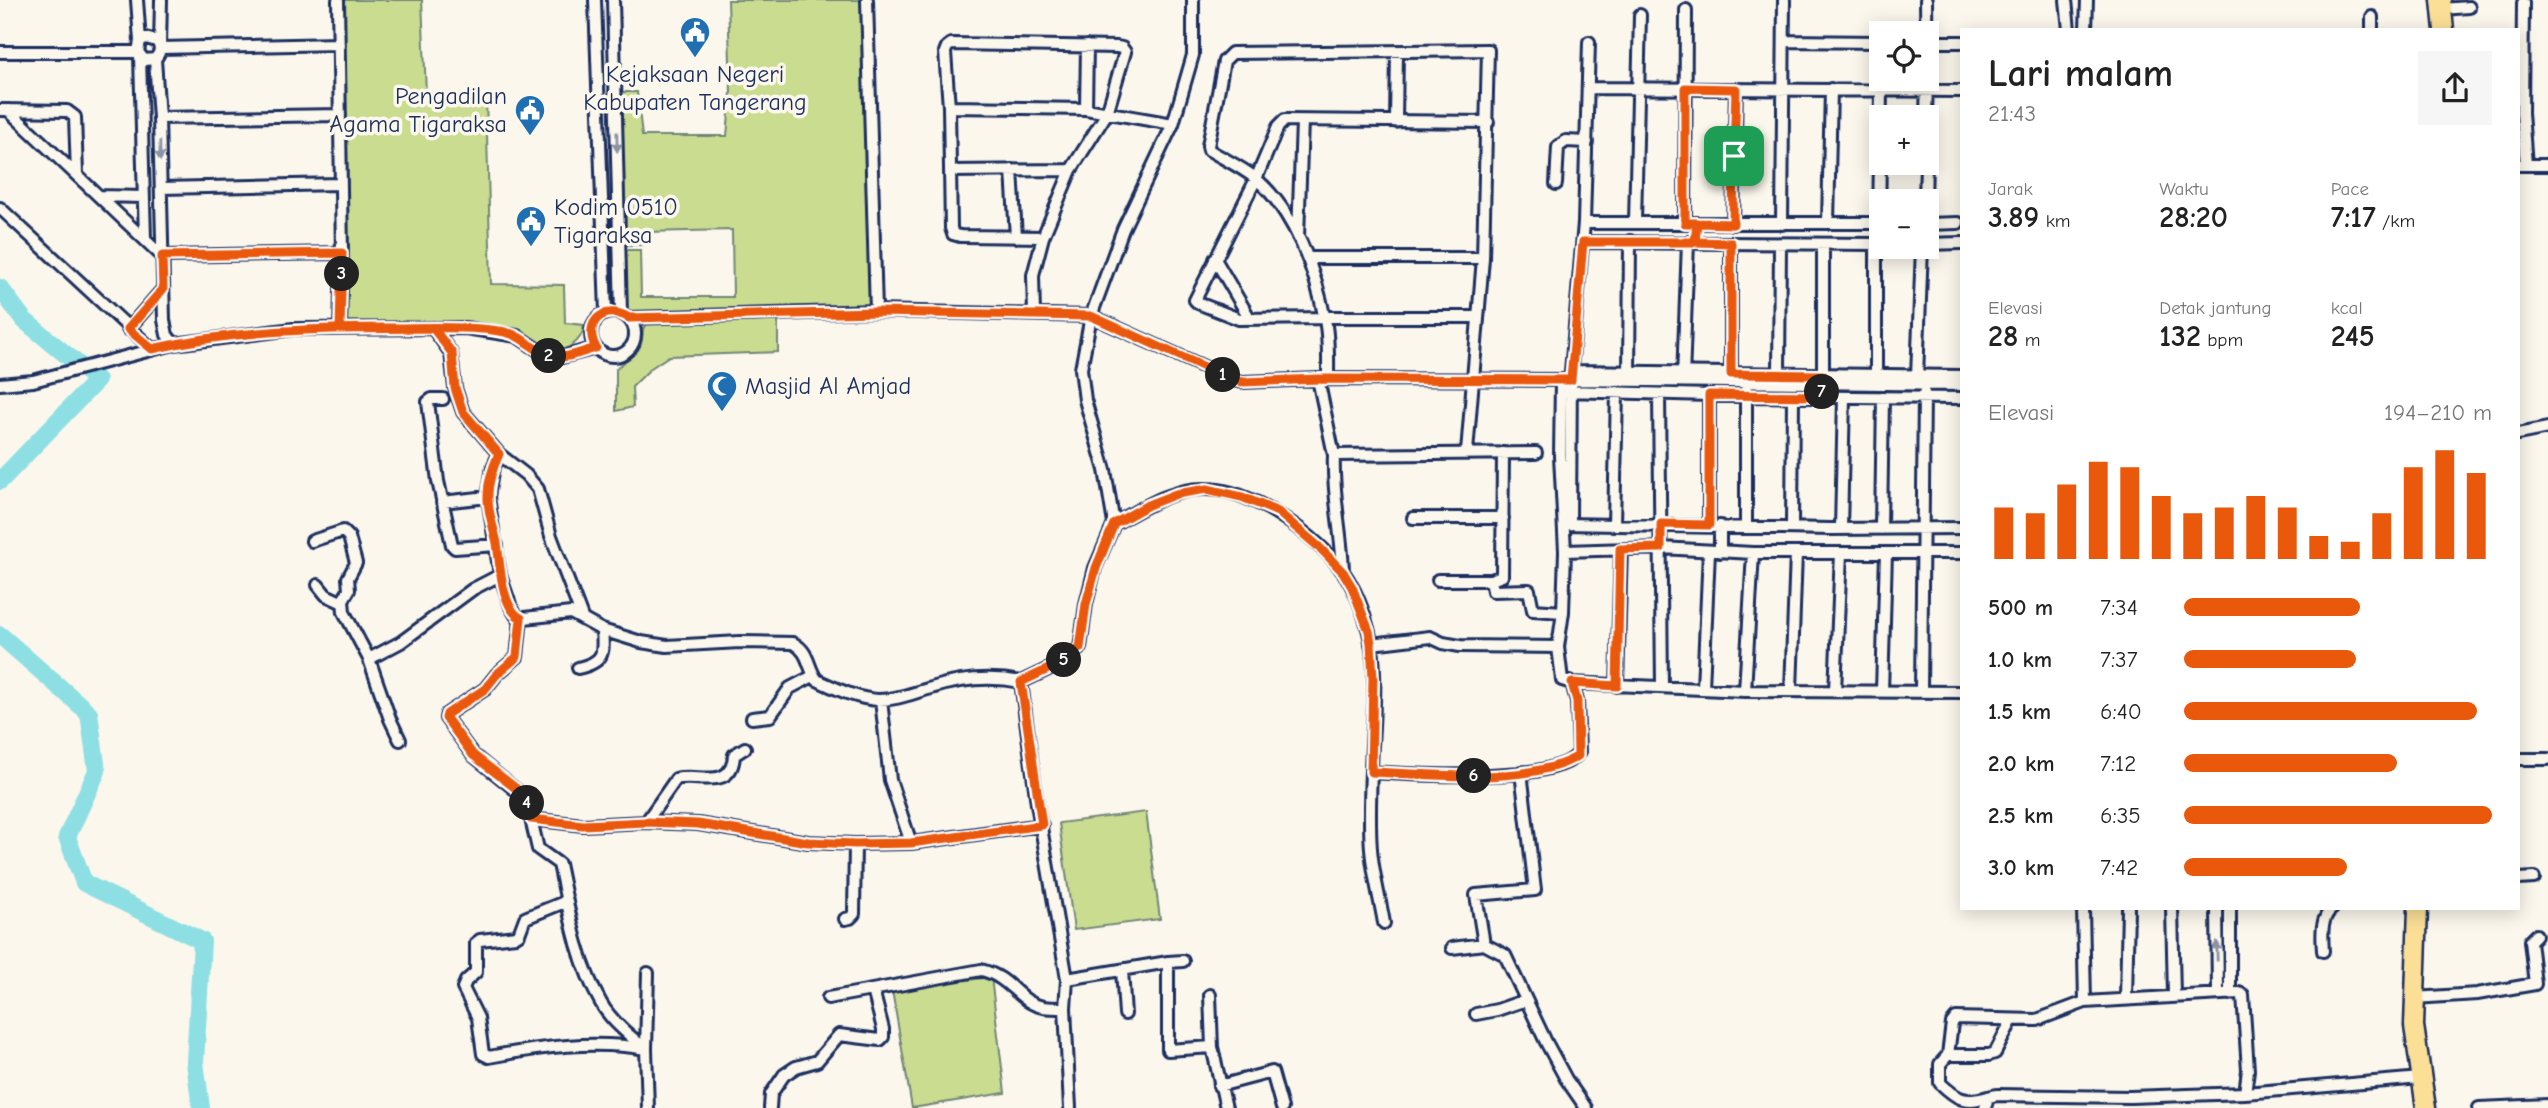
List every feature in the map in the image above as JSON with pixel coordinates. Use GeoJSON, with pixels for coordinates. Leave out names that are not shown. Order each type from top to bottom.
{"type":"FeatureCollection","features":[{"type":"Feature","properties":{"kind":"main road"},"geometry":{"type":"LineString","coordinates":[[2442,4],[2444,28]]}},
{"type":"Feature","properties":{"kind":"main road"},"geometry":{"type":"LineString","coordinates":[[2418,910],[2414,1026],[2426,1108]]}},
{"type":"Feature","properties":{"kind":"street"},"geometry":{"type":"LineString","coordinates":[[137,0],[145,239]]}},
{"type":"Feature","properties":{"kind":"street"},"geometry":{"type":"LineString","coordinates":[[161,0],[160,47],[155,59],[163,289],[166,327],[174,344]]}},
{"type":"Feature","properties":{"kind":"street"},"geometry":{"type":"LineString","coordinates":[[338,0],[342,253],[340,329]]}},
{"type":"Feature","properties":{"kind":"street"},"geometry":{"type":"LineString","coordinates":[[595,0],[606,313]]}},
{"type":"Feature","properties":{"kind":"street"},"geometry":{"type":"LineString","coordinates":[[613,0],[625,316],[635,335],[627,350],[611,356],[596,348],[591,338],[591,327],[597,318],[606,313],[625,316],[876,312],[1034,314],[1091,316],[1233,380],[1243,382],[1323,379],[1567,383],[1629,377],[1684,383],[1779,374],[1823,379],[1876,376],[1922,378],[1960,385]]}},
{"type":"Feature","properties":{"kind":"street"},"geometry":{"type":"LineString","coordinates":[[867,0],[876,312]]}},
{"type":"Feature","properties":{"kind":"street"},"geometry":{"type":"LineString","coordinates":[[499,454],[493,467],[488,497],[500,575],[517,617],[569,613],[602,630],[641,642],[667,646],[740,642],[793,643],[801,647],[808,657],[813,676],[817,680],[845,693],[881,700],[975,679],[1003,678],[1021,682],[1057,665],[1080,648],[1086,604],[1096,568],[1114,524],[1105,470],[1085,400],[1081,369],[1091,316],[1123,229],[1172,124],[1193,55],[1193,0]]}},
{"type":"Feature","properties":{"kind":"street"},"geometry":{"type":"LineString","coordinates":[[1782,224],[1784,0]]}},
{"type":"Feature","properties":{"kind":"street"},"geometry":{"type":"LineString","coordinates":[[1926,0],[1926,21]]}},
{"type":"Feature","properties":{"kind":"street"},"geometry":{"type":"LineString","coordinates":[[2066,0],[2069,28]]}},
{"type":"Feature","properties":{"kind":"street"},"geometry":{"type":"LineString","coordinates":[[2086,28],[2087,0]]}},
{"type":"Feature","properties":{"kind":"street"},"geometry":{"type":"LineString","coordinates":[[2442,4],[2469,7]]}},
{"type":"Feature","properties":{"kind":"street"},"geometry":{"type":"LineString","coordinates":[[2523,4],[2522,165],[2548,165]]}},
{"type":"Feature","properties":{"kind":"street"},"geometry":{"type":"LineString","coordinates":[[1674,242],[1680,223],[1686,10]]}},
{"type":"Feature","properties":{"kind":"street"},"geometry":{"type":"LineString","coordinates":[[1635,222],[1640,15]]}},
{"type":"Feature","properties":{"kind":"street"},"geometry":{"type":"LineString","coordinates":[[2372,17],[2372,28]]}},
{"type":"Feature","properties":{"kind":"street"},"geometry":{"type":"LineString","coordinates":[[0,52],[139,50],[152,38],[160,47],[339,44]]}},
{"type":"Feature","properties":{"kind":"street"},"geometry":{"type":"LineString","coordinates":[[1589,41],[1583,242],[1560,456],[1566,524],[1563,612],[1558,647],[1561,678],[1572,683],[1745,691],[1960,692]]}},
{"type":"Feature","properties":{"kind":"street"},"geometry":{"type":"LineString","coordinates":[[1784,41],[1869,42]]}},
{"type":"Feature","properties":{"kind":"street"},"geometry":{"type":"LineString","coordinates":[[1939,42],[1960,43]]}},
{"type":"Feature","properties":{"kind":"street"},"geometry":{"type":"LineString","coordinates":[[1034,314],[1033,275],[1043,237],[1071,170],[1107,113],[1125,52],[1117,47],[951,44],[945,52],[953,234],[1043,237]]}},
{"type":"Feature","properties":{"kind":"street"},"geometry":{"type":"LineString","coordinates":[[1086,109],[1087,46]]}},
{"type":"Feature","properties":{"kind":"street"},"geometry":{"type":"LineString","coordinates":[[139,50],[150,60],[155,59]]}},
{"type":"Feature","properties":{"kind":"street"},"geometry":{"type":"LineString","coordinates":[[1343,572],[1333,479],[1335,455],[1323,379],[1324,317],[1309,258],[1283,210],[1256,179],[1209,150],[1208,146],[1217,93],[1227,56],[1232,53],[1488,50],[1483,258],[1467,452]]}},
{"type":"Feature","properties":{"kind":"street"},"geometry":{"type":"LineString","coordinates":[[1396,122],[1397,51]]}},
{"type":"Feature","properties":{"kind":"street"},"geometry":{"type":"LineString","coordinates":[[1939,84],[1960,90]]}},
{"type":"Feature","properties":{"kind":"street"},"geometry":{"type":"LineString","coordinates":[[1588,88],[1869,90]]}},
{"type":"Feature","properties":{"kind":"street"},"geometry":{"type":"LineString","coordinates":[[1733,224],[1736,89]]}},
{"type":"Feature","properties":{"kind":"street"},"geometry":{"type":"LineString","coordinates":[[1822,396],[1821,244],[1829,223],[1831,89]]}},
{"type":"Feature","properties":{"kind":"street"},"geometry":{"type":"LineString","coordinates":[[1880,189],[1881,91]]}},
{"type":"Feature","properties":{"kind":"street"},"geometry":{"type":"LineString","coordinates":[[949,107],[1086,109],[1172,124]]}},
{"type":"Feature","properties":{"kind":"street"},"geometry":{"type":"LineString","coordinates":[[4,110],[67,111],[72,114],[75,117],[77,174]]}},
{"type":"Feature","properties":{"kind":"street"},"geometry":{"type":"LineString","coordinates":[[4,110],[77,174],[162,256],[342,253]]}},
{"type":"Feature","properties":{"kind":"street"},"geometry":{"type":"LineString","coordinates":[[159,118],[340,115]]}},
{"type":"Feature","properties":{"kind":"street"},"geometry":{"type":"LineString","coordinates":[[1477,317],[1239,319],[1195,300],[1256,179],[1278,127],[1285,120],[1488,122]]}},
{"type":"Feature","properties":{"kind":"street"},"geometry":{"type":"LineString","coordinates":[[1298,237],[1303,121]]}},
{"type":"Feature","properties":{"kind":"street"},"geometry":{"type":"LineString","coordinates":[[1556,184],[1557,150],[1560,145],[1566,141],[1587,142]]}},
{"type":"Feature","properties":{"kind":"street"},"geometry":{"type":"LineString","coordinates":[[1012,170],[1016,237]]}},
{"type":"Feature","properties":{"kind":"street"},"geometry":{"type":"LineString","coordinates":[[950,171],[1071,170]]}},
{"type":"Feature","properties":{"kind":"street"},"geometry":{"type":"LineString","coordinates":[[161,188],[340,184]]}},
{"type":"Feature","properties":{"kind":"street"},"geometry":{"type":"LineString","coordinates":[[100,196],[143,197]]}},
{"type":"Feature","properties":{"kind":"street"},"geometry":{"type":"LineString","coordinates":[[0,208],[152,349]]}},
{"type":"Feature","properties":{"kind":"street"},"geometry":{"type":"LineString","coordinates":[[1939,223],[1960,222],[1956,235],[1960,240]]}},
{"type":"Feature","properties":{"kind":"street"},"geometry":{"type":"LineString","coordinates":[[1584,223],[1869,223]]}},
{"type":"Feature","properties":{"kind":"street"},"geometry":{"type":"LineString","coordinates":[[1684,383],[1691,242],[1697,223]]}},
{"type":"Feature","properties":{"kind":"street"},"geometry":{"type":"LineString","coordinates":[[1829,223],[1839,244]]}},
{"type":"Feature","properties":{"kind":"street"},"geometry":{"type":"LineString","coordinates":[[1614,525],[1622,393],[1629,377],[1630,241]]}},
{"type":"Feature","properties":{"kind":"street"},"geometry":{"type":"LineString","coordinates":[[1583,242],[1869,244]]}},
{"type":"Feature","properties":{"kind":"street"},"geometry":{"type":"LineString","coordinates":[[1939,243],[1960,242]]}},
{"type":"Feature","properties":{"kind":"street"},"geometry":{"type":"LineString","coordinates":[[1731,243],[1731,374]]}},
{"type":"Feature","properties":{"kind":"street"},"geometry":{"type":"LineString","coordinates":[[1779,374],[1780,244]]}},
{"type":"Feature","properties":{"kind":"street"},"geometry":{"type":"LineString","coordinates":[[1309,258],[1483,258]]}},
{"type":"Feature","properties":{"kind":"street"},"geometry":{"type":"LineString","coordinates":[[1215,259],[1251,319]]}},
{"type":"Feature","properties":{"kind":"street"},"geometry":{"type":"LineString","coordinates":[[1876,376],[1879,259]]}},
{"type":"Feature","properties":{"kind":"street"},"geometry":{"type":"LineString","coordinates":[[1921,691],[1924,529],[1922,259]]}},
{"type":"Feature","properties":{"kind":"street"},"geometry":{"type":"LineString","coordinates":[[128,329],[163,289]]}},
{"type":"Feature","properties":{"kind":"street"},"geometry":{"type":"LineString","coordinates":[[433,328],[452,353],[455,388],[463,412],[499,454],[526,475],[538,489],[551,536],[583,621]]}},
{"type":"Feature","properties":{"kind":"street"},"geometry":{"type":"LineString","coordinates":[[0,384],[33,381],[174,344],[271,331],[465,328],[517,336],[547,356],[562,357],[596,348]]}},
{"type":"Feature","properties":{"kind":"street"},"geometry":{"type":"LineString","coordinates":[[1567,383],[1622,393],[1659,394],[1684,383],[1731,374],[1746,378],[1823,379],[1960,376]]}},
{"type":"Feature","properties":{"kind":"street"},"geometry":{"type":"LineString","coordinates":[[1746,378],[1746,527]]}},
{"type":"Feature","properties":{"kind":"street"},"geometry":{"type":"LineString","coordinates":[[1684,383],[1709,395],[1960,398]]}},
{"type":"Feature","properties":{"kind":"street"},"geometry":{"type":"LineString","coordinates":[[1659,394],[1662,686]]}},
{"type":"Feature","properties":{"kind":"street"},"geometry":{"type":"LineString","coordinates":[[1703,688],[1714,552],[1709,395]]}},
{"type":"Feature","properties":{"kind":"street"},"geometry":{"type":"LineString","coordinates":[[1792,528],[1793,396]]}},
{"type":"Feature","properties":{"kind":"street"},"geometry":{"type":"LineString","coordinates":[[1835,691],[1844,397]]}},
{"type":"Feature","properties":{"kind":"street"},"geometry":{"type":"LineString","coordinates":[[1881,529],[1883,397]]}},
{"type":"Feature","properties":{"kind":"street"},"geometry":{"type":"LineString","coordinates":[[443,399],[432,399],[428,402],[442,502],[454,547],[497,545]]}},
{"type":"Feature","properties":{"kind":"street"},"geometry":{"type":"LineString","coordinates":[[2520,434],[2548,428]]}},
{"type":"Feature","properties":{"kind":"street"},"geometry":{"type":"LineString","coordinates":[[1438,580],[1501,579],[1503,453]]}},
{"type":"Feature","properties":{"kind":"street"},"geometry":{"type":"LineString","coordinates":[[1335,455],[1536,453]]}},
{"type":"Feature","properties":{"kind":"street"},"geometry":{"type":"LineString","coordinates":[[1114,524],[1148,505],[1176,494],[1207,489],[1242,497],[1278,512],[1343,572],[1352,587],[1371,643],[1371,849],[1384,923]]}},
{"type":"Feature","properties":{"kind":"street"},"geometry":{"type":"LineString","coordinates":[[442,502],[488,497]]}},
{"type":"Feature","properties":{"kind":"street"},"geometry":{"type":"LineString","coordinates":[[1413,518],[1503,519]]}},
{"type":"Feature","properties":{"kind":"street"},"geometry":{"type":"LineString","coordinates":[[1566,524],[1841,529],[1960,528]]}},
{"type":"Feature","properties":{"kind":"street"},"geometry":{"type":"LineString","coordinates":[[1696,550],[1697,525]]}},
{"type":"Feature","properties":{"kind":"street"},"geometry":{"type":"LineString","coordinates":[[1841,529],[1841,553]]}},
{"type":"Feature","properties":{"kind":"street"},"geometry":{"type":"LineString","coordinates":[[312,541],[343,531],[349,537],[356,563],[348,578],[349,590],[343,603],[344,612],[369,659],[400,740]]}},
{"type":"Feature","properties":{"kind":"street"},"geometry":{"type":"LineString","coordinates":[[1565,551],[1661,548],[1753,553],[1960,553]]}},
{"type":"Feature","properties":{"kind":"street"},"geometry":{"type":"LineString","coordinates":[[1617,686],[1620,549]]}},
{"type":"Feature","properties":{"kind":"street"},"geometry":{"type":"LineString","coordinates":[[1745,691],[1753,553]]}},
{"type":"Feature","properties":{"kind":"street"},"geometry":{"type":"LineString","coordinates":[[1791,690],[1796,553]]}},
{"type":"Feature","properties":{"kind":"street"},"geometry":{"type":"LineString","coordinates":[[1882,691],[1886,553]]}},
{"type":"Feature","properties":{"kind":"street"},"geometry":{"type":"LineString","coordinates":[[369,659],[401,642],[473,589],[500,575]]}},
{"type":"Feature","properties":{"kind":"street"},"geometry":{"type":"LineString","coordinates":[[1491,580],[1493,591],[1529,590],[1533,610],[1563,612]]}},
{"type":"Feature","properties":{"kind":"street"},"geometry":{"type":"LineString","coordinates":[[318,586],[326,595],[343,603]]}},
{"type":"Feature","properties":{"kind":"street"},"geometry":{"type":"LineString","coordinates":[[521,618],[517,657],[497,674],[485,689],[447,714],[446,718],[473,755],[518,790],[526,800],[538,849],[559,864],[582,960],[602,1005],[632,1038],[646,1049]]}},
{"type":"Feature","properties":{"kind":"street"},"geometry":{"type":"LineString","coordinates":[[578,668],[599,660],[603,648],[602,630]]}},
{"type":"Feature","properties":{"kind":"street"},"geometry":{"type":"LineString","coordinates":[[1371,643],[1430,637],[1460,646],[1558,647]]}},
{"type":"Feature","properties":{"kind":"street"},"geometry":{"type":"LineString","coordinates":[[752,718],[770,716],[790,688],[813,676]]}},
{"type":"Feature","properties":{"kind":"street"},"geometry":{"type":"LineString","coordinates":[[1021,682],[1067,979],[1065,1008],[1070,1108]]}},
{"type":"Feature","properties":{"kind":"street"},"geometry":{"type":"LineString","coordinates":[[1371,772],[1487,776],[1557,767],[1578,756],[1577,701],[1572,683]]}},
{"type":"Feature","properties":{"kind":"street"},"geometry":{"type":"LineString","coordinates":[[881,700],[890,780],[911,843]]}},
{"type":"Feature","properties":{"kind":"street"},"geometry":{"type":"LineString","coordinates":[[646,822],[676,779],[704,779],[730,772],[734,767],[734,755],[745,748]]}},
{"type":"Feature","properties":{"kind":"street"},"geometry":{"type":"LineString","coordinates":[[2520,759],[2548,759]]}},
{"type":"Feature","properties":{"kind":"street"},"geometry":{"type":"LineString","coordinates":[[1484,944],[1476,895],[1535,890],[1521,772]]}},
{"type":"Feature","properties":{"kind":"street"},"geometry":{"type":"LineString","coordinates":[[531,819],[583,825],[646,822],[698,824],[808,842],[855,844],[911,843],[1042,825]]}},
{"type":"Feature","properties":{"kind":"street"},"geometry":{"type":"LineString","coordinates":[[845,919],[854,914],[855,844]]}},
{"type":"Feature","properties":{"kind":"street"},"geometry":{"type":"LineString","coordinates":[[2520,879],[2535,878]]}},
{"type":"Feature","properties":{"kind":"street"},"geometry":{"type":"LineString","coordinates":[[567,901],[525,918],[516,936],[480,940],[476,943],[476,972],[463,988],[478,1017],[485,1056],[534,1048],[578,1045],[623,1045],[646,1049]]}},
{"type":"Feature","properties":{"kind":"street"},"geometry":{"type":"LineString","coordinates":[[2083,910],[2085,1002]]}},
{"type":"Feature","properties":{"kind":"street"},"geometry":{"type":"LineString","coordinates":[[2126,999],[2128,910]]}},
{"type":"Feature","properties":{"kind":"street"},"geometry":{"type":"LineString","coordinates":[[2172,910],[2174,995]]}},
{"type":"Feature","properties":{"kind":"street"},"geometry":{"type":"LineString","coordinates":[[2217,910],[2224,994]]}},
{"type":"Feature","properties":{"kind":"street"},"geometry":{"type":"LineString","coordinates":[[2224,994],[2230,910]]}},
{"type":"Feature","properties":{"kind":"street"},"geometry":{"type":"LineString","coordinates":[[2323,951],[2324,920],[2330,910]]}},
{"type":"Feature","properties":{"kind":"street"},"geometry":{"type":"LineString","coordinates":[[2535,984],[2530,941],[2536,935]]}},
{"type":"Feature","properties":{"kind":"street"},"geometry":{"type":"LineString","coordinates":[[1452,948],[1484,944],[1505,956],[1566,1079],[1586,1108]]}},
{"type":"Feature","properties":{"kind":"street"},"geometry":{"type":"LineString","coordinates":[[1067,979],[1183,961]]}},
{"type":"Feature","properties":{"kind":"street"},"geometry":{"type":"LineString","coordinates":[[1168,962],[1168,1050],[1212,1047]]}},
{"type":"Feature","properties":{"kind":"street"},"geometry":{"type":"LineString","coordinates":[[828,998],[981,970],[995,973],[1027,1000],[1041,1007],[1065,1008]]}},
{"type":"Feature","properties":{"kind":"street"},"geometry":{"type":"LineString","coordinates":[[1122,970],[1125,1014]]}},
{"type":"Feature","properties":{"kind":"street"},"geometry":{"type":"LineString","coordinates":[[648,973],[648,1108]]}},
{"type":"Feature","properties":{"kind":"street"},"geometry":{"type":"LineString","coordinates":[[2414,998],[2477,994],[2548,982]]}},
{"type":"Feature","properties":{"kind":"street"},"geometry":{"type":"LineString","coordinates":[[770,1108],[771,1094],[784,1075],[796,1067],[817,1061],[839,1035],[880,1040],[883,1037],[873,990]]}},
{"type":"Feature","properties":{"kind":"street"},"geometry":{"type":"LineString","coordinates":[[1210,995],[1212,1047],[1226,1108]]}},
{"type":"Feature","properties":{"kind":"street"},"geometry":{"type":"LineString","coordinates":[[2245,1093],[2248,1070],[2243,995],[2174,995],[2085,1002],[2037,1020],[1956,1018],[1952,1023],[1948,1055],[1940,1064],[1940,1083],[1960,1099],[1986,1102],[1997,1095],[2129,1103],[2421,1078]]}},
{"type":"Feature","properties":{"kind":"street"},"geometry":{"type":"LineString","coordinates":[[1476,1014],[1526,1000]]}},
{"type":"Feature","properties":{"kind":"street"},"geometry":{"type":"LineString","coordinates":[[1948,1055],[1989,1055],[1995,1052],[2012,1020]]}},
{"type":"Feature","properties":{"kind":"street"},"geometry":{"type":"LineString","coordinates":[[1219,1086],[1272,1072],[1282,1108]]}},
{"type":"Feature","properties":{"kind":"street"},"geometry":{"type":"LineString","coordinates":[[2479,1108],[2548,1105]]}},
{"type":"Feature","properties":{"kind":"green space"},"geometry":{"type":"Polygon","coordinates":[[[339,0],[422,0],[426,93],[486,96],[491,284],[564,285],[565,323],[584,325],[580,337],[571,346],[546,350],[465,323],[344,321],[339,0]]]}},
{"type":"Feature","properties":{"kind":"green space"},"geometry":{"type":"Polygon","coordinates":[[[728,0],[864,0],[875,310],[630,317],[622,311],[620,250],[640,250],[641,297],[733,297],[732,230],[644,232],[644,245],[620,245],[618,92],[637,92],[642,136],[727,136],[731,92],[728,0]]]}},
{"type":"Feature","properties":{"kind":"green space"},"geometry":{"type":"Polygon","coordinates":[[[778,318],[778,352],[669,356],[651,368],[632,387],[633,407],[616,411],[616,369],[639,349],[643,329],[649,321],[778,318]]]}},
{"type":"Feature","properties":{"kind":"green space"},"geometry":{"type":"Polygon","coordinates":[[[1146,812],[1160,919],[1074,930],[1059,823],[1146,812]]]}},
{"type":"Feature","properties":{"kind":"green space"},"geometry":{"type":"Polygon","coordinates":[[[991,977],[1005,1093],[912,1108],[892,990],[991,977]]]}},
{"type":"Feature","properties":{"kind":"waterway"},"geometry":{"type":"LineString","coordinates":[[0,288],[24,320],[97,380],[0,481]]}},
{"type":"Feature","properties":{"kind":"waterway"},"geometry":{"type":"LineString","coordinates":[[0,635],[89,713],[97,771],[67,837],[84,883],[202,941],[195,1062],[201,1108]]}},
{"type":"Feature","properties":{"kind":"place","name":"Kejaksaan Negeri Kabupaten Tangerang"},"geometry":{"type":"Point","coordinates":[695,59]}},
{"type":"Feature","properties":{"kind":"place","name":"Pengadilan Agama Tigaraksa"},"geometry":{"type":"Point","coordinates":[530,137]}},
{"type":"Feature","properties":{"kind":"place","name":"Kodim 0510 Tigaraksa"},"geometry":{"type":"Point","coordinates":[531,248]}},
{"type":"Feature","properties":{"kind":"place","name":"Masjid Al Amjad"},"geometry":{"type":"Point","coordinates":[722,413]}},
{"type":"Feature","properties":{"kind":"route"},"geometry":{"type":"LineString","coordinates":[[1734,156],[1733,224],[1697,223],[1695,242],[1583,242],[1571,380],[1318,379],[1243,382],[1233,380],[1091,316],[833,312],[629,318],[621,313],[606,313],[597,318],[591,327],[591,338],[596,348],[562,357],[538,352],[517,336],[484,329],[465,328],[365,328],[340,329],[293,330],[227,336],[152,349],[128,329],[163,289],[162,256],[342,253],[340,329],[433,328],[444,341],[449,347],[457,400],[474,427],[499,454],[493,467],[488,497],[500,575],[511,607],[517,617],[521,618],[517,657],[497,674],[485,689],[447,714],[446,718],[447,723],[473,755],[518,790],[526,800],[531,819],[583,825],[646,822],[698,824],[808,842],[911,843],[1042,825],[1021,682],[1057,665],[1080,648],[1086,604],[1096,568],[1114,524],[1148,505],[1176,494],[1207,489],[1242,497],[1278,512],[1320,548],[1343,572],[1352,587],[1371,643],[1371,772],[1487,776],[1557,767],[1578,756],[1577,701],[1572,683],[1617,686],[1620,549],[1661,548],[1661,524],[1709,525],[1709,395],[1822,396],[1823,375],[1731,374],[1731,243],[1695,242],[1697,223],[1685,223],[1685,88],[1736,89],[1734,156]]}}]}
